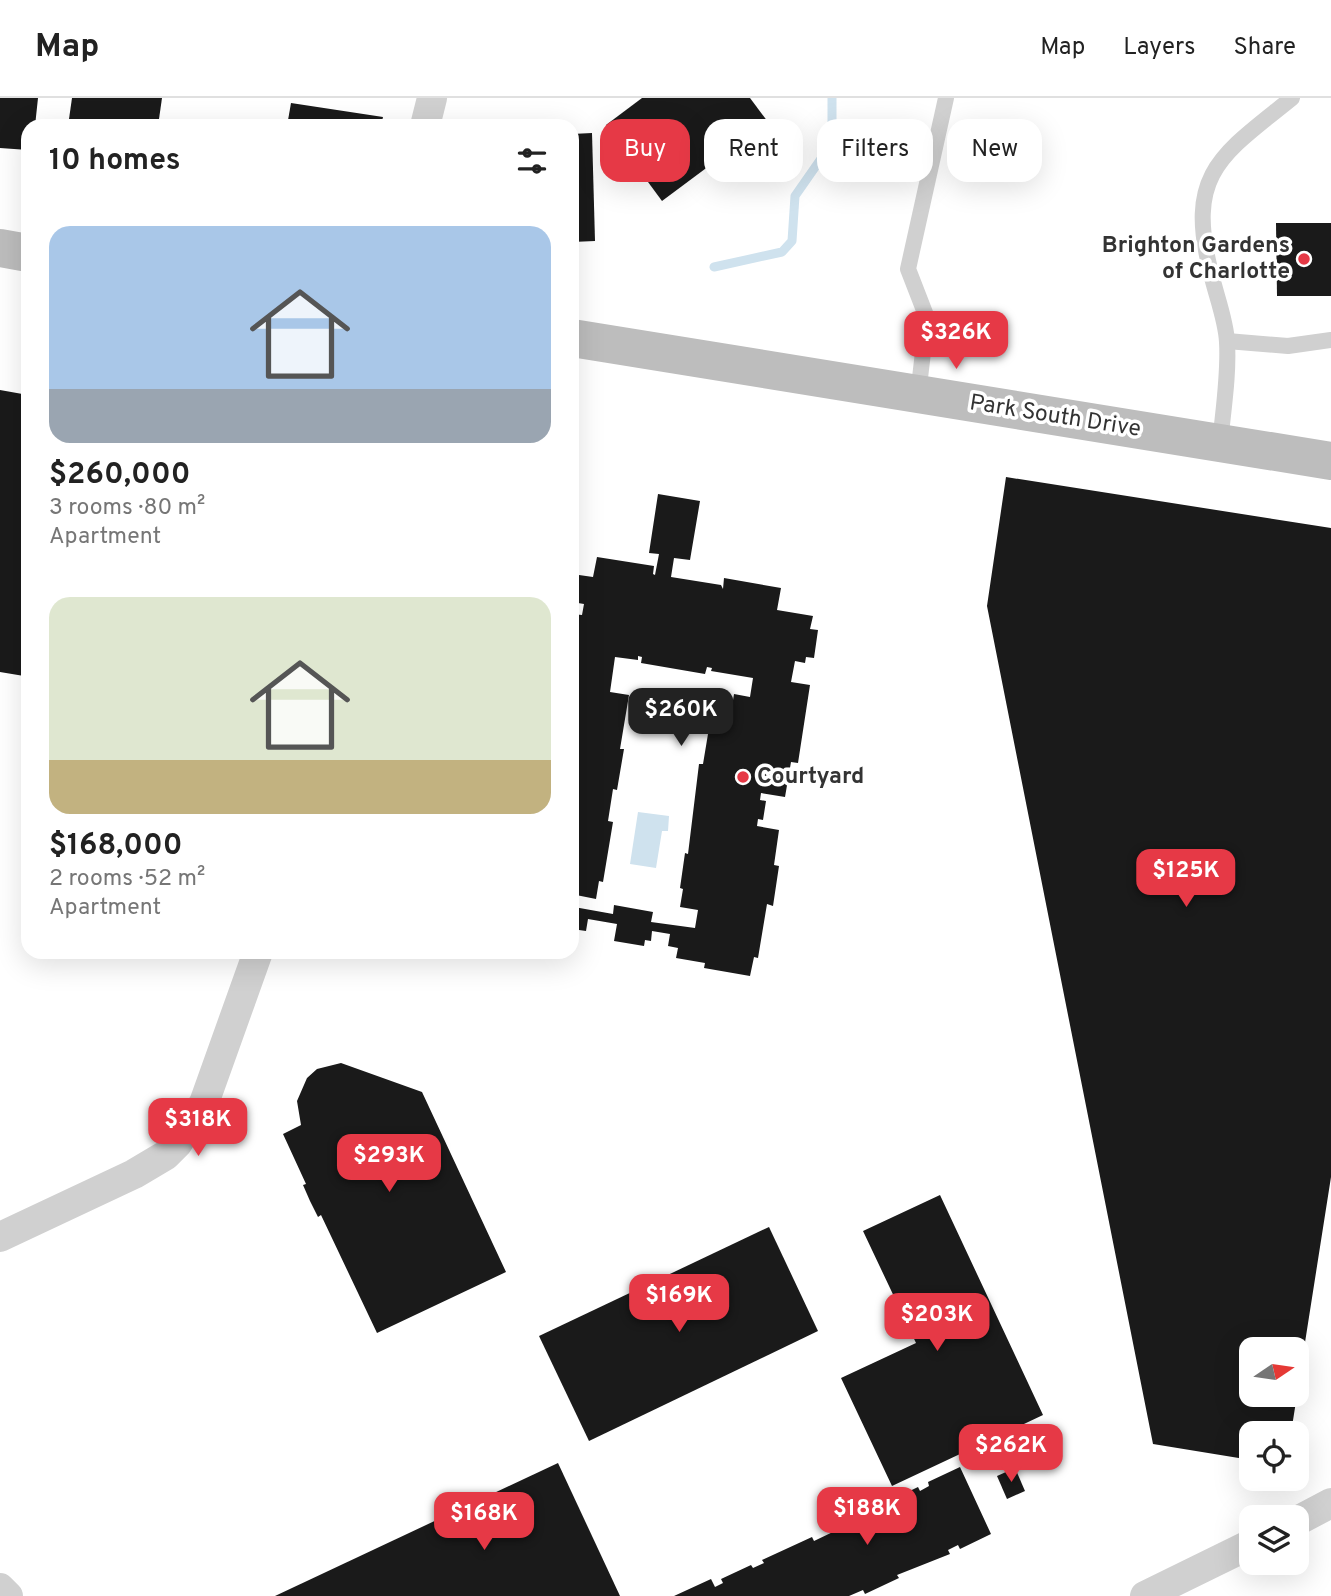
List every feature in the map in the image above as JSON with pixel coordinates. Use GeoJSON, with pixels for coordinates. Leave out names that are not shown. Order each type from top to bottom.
{"type":"FeatureCollection","features":[{"type":"Feature","properties":{"kind":"street"},"geometry":{"type":"LineString","coordinates":[[427,119],[432,98]]}},
{"type":"Feature","properties":{"kind":"street"},"geometry":{"type":"LineString","coordinates":[[0,248],[21,252]]}},
{"type":"Feature","properties":{"kind":"street","name":"Park South Drive"},"geometry":{"type":"LineString","coordinates":[[579,339],[1331,461]]}},
{"type":"Feature","properties":{"kind":"street"},"geometry":{"type":"LineString","coordinates":[[0,1237],[134,1174],[166,1155],[177,1144],[204,1103],[255,959]]}},
{"type":"Feature","properties":{"kind":"street"},"geometry":{"type":"LineString","coordinates":[[1309,1515],[1331,1503]]}},
{"type":"Feature","properties":{"kind":"street"},"geometry":{"type":"LineString","coordinates":[[1145,1596],[1239,1550]]}},
{"type":"Feature","properties":{"kind":"street"},"geometry":{"type":"LineString","coordinates":[[0,1588],[8,1596]]}},
{"type":"Feature","properties":{"kind":"lane"},"geometry":{"type":"LineString","coordinates":[[918,395],[927,318],[908,269],[946,98]]}},
{"type":"Feature","properties":{"kind":"lane"},"geometry":{"type":"LineString","coordinates":[[1220,444],[1227,341],[1203,241],[1204,195],[1217,165],[1230,149],[1292,98]]}},
{"type":"Feature","properties":{"kind":"lane"},"geometry":{"type":"LineString","coordinates":[[1227,341],[1288,346],[1331,340]]}},
{"type":"Feature","properties":{"kind":"water"},"geometry":{"type":"Polygon","coordinates":[[[638,812],[669,816],[668,831],[662,831],[656,868],[630,864],[638,812]]]}},
{"type":"Feature","properties":{"kind":"building"},"geometry":{"type":"Polygon","coordinates":[[[0,98],[38,98],[36,119],[21,119],[21,150],[0,148],[0,98]]]}},
{"type":"Feature","properties":{"kind":"building"},"geometry":{"type":"Polygon","coordinates":[[[72,98],[162,98],[159,119],[69,119],[72,98]]]}},
{"type":"Feature","properties":{"kind":"building"},"geometry":{"type":"Polygon","coordinates":[[[642,98],[750,98],[766,119],[704,119],[704,170],[690,180],[690,119],[614,119],[642,98]]]}},
{"type":"Feature","properties":{"kind":"building"},"geometry":{"type":"Polygon","coordinates":[[[291,103],[383,117],[383,119],[288,119],[291,103]]]}},
{"type":"Feature","properties":{"kind":"building"},"geometry":{"type":"Polygon","coordinates":[[[592,133],[595,241],[579,242],[579,134],[592,133]]]}},
{"type":"Feature","properties":{"kind":"building"},"geometry":{"type":"Polygon","coordinates":[[[648,182],[687,182],[662,201],[648,182]]]}},
{"type":"Feature","properties":{"kind":"building","name":"Brighton Gardens of Charlotte"},"geometry":{"type":"Polygon","coordinates":[[[1276,223],[1331,223],[1331,296],[1277,296],[1276,223]]]}},
{"type":"Feature","properties":{"kind":"building"},"geometry":{"type":"Polygon","coordinates":[[[0,390],[21,394],[21,676],[0,672],[0,390]]]}},
{"type":"Feature","properties":{"kind":"building"},"geometry":{"type":"Polygon","coordinates":[[[1006,477],[1331,528],[1331,1177],[1306,1337],[1239,1337],[1239,1407],[1295,1407],[1293,1421],[1239,1421],[1239,1458],[1153,1444],[987,606],[1006,477]]]}},
{"type":"Feature","properties":{"kind":"building","name":"Courtyard"},"geometry":{"type":"Polygon","coordinates":[[[658,494],[700,501],[690,560],[674,558],[671,577],[721,585],[723,589],[724,578],[781,588],[777,610],[813,616],[810,629],[818,630],[814,658],[806,657],[805,663],[795,661],[791,682],[810,685],[798,763],[791,762],[785,797],[761,793],[760,800],[766,801],[763,820],[758,819],[757,826],[779,830],[774,865],[779,866],[773,906],[767,904],[758,958],[754,957],[750,976],[704,968],[705,963],[676,958],[678,948],[668,946],[670,934],[652,931],[651,941],[645,940],[644,946],[614,941],[617,924],[588,919],[586,931],[579,930],[579,908],[613,914],[614,905],[653,912],[651,922],[695,928],[698,910],[680,907],[683,889],[680,888],[685,853],[688,854],[699,764],[703,764],[712,710],[731,713],[734,694],[750,697],[753,678],[711,671],[712,668],[707,667],[705,674],[641,663],[642,657],[638,656],[638,660],[615,657],[610,692],[629,695],[620,749],[624,749],[608,821],[613,822],[603,882],[599,881],[596,899],[579,896],[579,615],[582,615],[584,604],[579,603],[579,575],[593,577],[597,557],[654,566],[655,575],[659,554],[649,553],[658,494]]]}},
{"type":"Feature","properties":{"kind":"building"},"geometry":{"type":"Polygon","coordinates":[[[341,1063],[422,1092],[506,1272],[377,1333],[321,1215],[318,1217],[310,1201],[303,1185],[306,1184],[283,1134],[301,1125],[297,1101],[307,1078],[317,1069],[341,1063]]]}},
{"type":"Feature","properties":{"kind":"building"},"geometry":{"type":"Polygon","coordinates":[[[940,1195],[1043,1415],[892,1486],[841,1378],[916,1343],[863,1231],[940,1195]]]}},
{"type":"Feature","properties":{"kind":"building"},"geometry":{"type":"Polygon","coordinates":[[[769,1227],[818,1331],[589,1441],[539,1336],[769,1227]]]}},
{"type":"Feature","properties":{"kind":"building"},"geometry":{"type":"Polygon","coordinates":[[[558,1463],[620,1596],[275,1596],[558,1463]]]}},
{"type":"Feature","properties":{"kind":"building"},"geometry":{"type":"Polygon","coordinates":[[[960,1467],[991,1534],[960,1549],[958,1545],[948,1550],[950,1554],[897,1575],[899,1578],[865,1594],[863,1590],[849,1596],[674,1596],[711,1579],[715,1587],[723,1583],[721,1579],[751,1565],[753,1568],[764,1563],[762,1560],[812,1537],[814,1541],[837,1530],[835,1527],[866,1512],[867,1515],[889,1505],[887,1502],[918,1487],[920,1491],[929,1486],[928,1482],[960,1467]]]}},
{"type":"Feature","properties":{"kind":"building"},"geometry":{"type":"Polygon","coordinates":[[[1015,1468],[1025,1491],[1007,1499],[997,1476],[1015,1468]]]}},
{"type":"Feature","properties":{"kind":"waterway"},"geometry":{"type":"LineString","coordinates":[[714,267],[782,252],[792,241],[795,196],[832,143],[832,98]]}},
{"type":"Feature","properties":{"kind":"place","name":"Brighton Gardens of Charlotte"},"geometry":{"type":"Point","coordinates":[1304,259]}},
{"type":"Feature","properties":{"kind":"place","name":"Courtyard"},"geometry":{"type":"Point","coordinates":[743,777]}}]}
